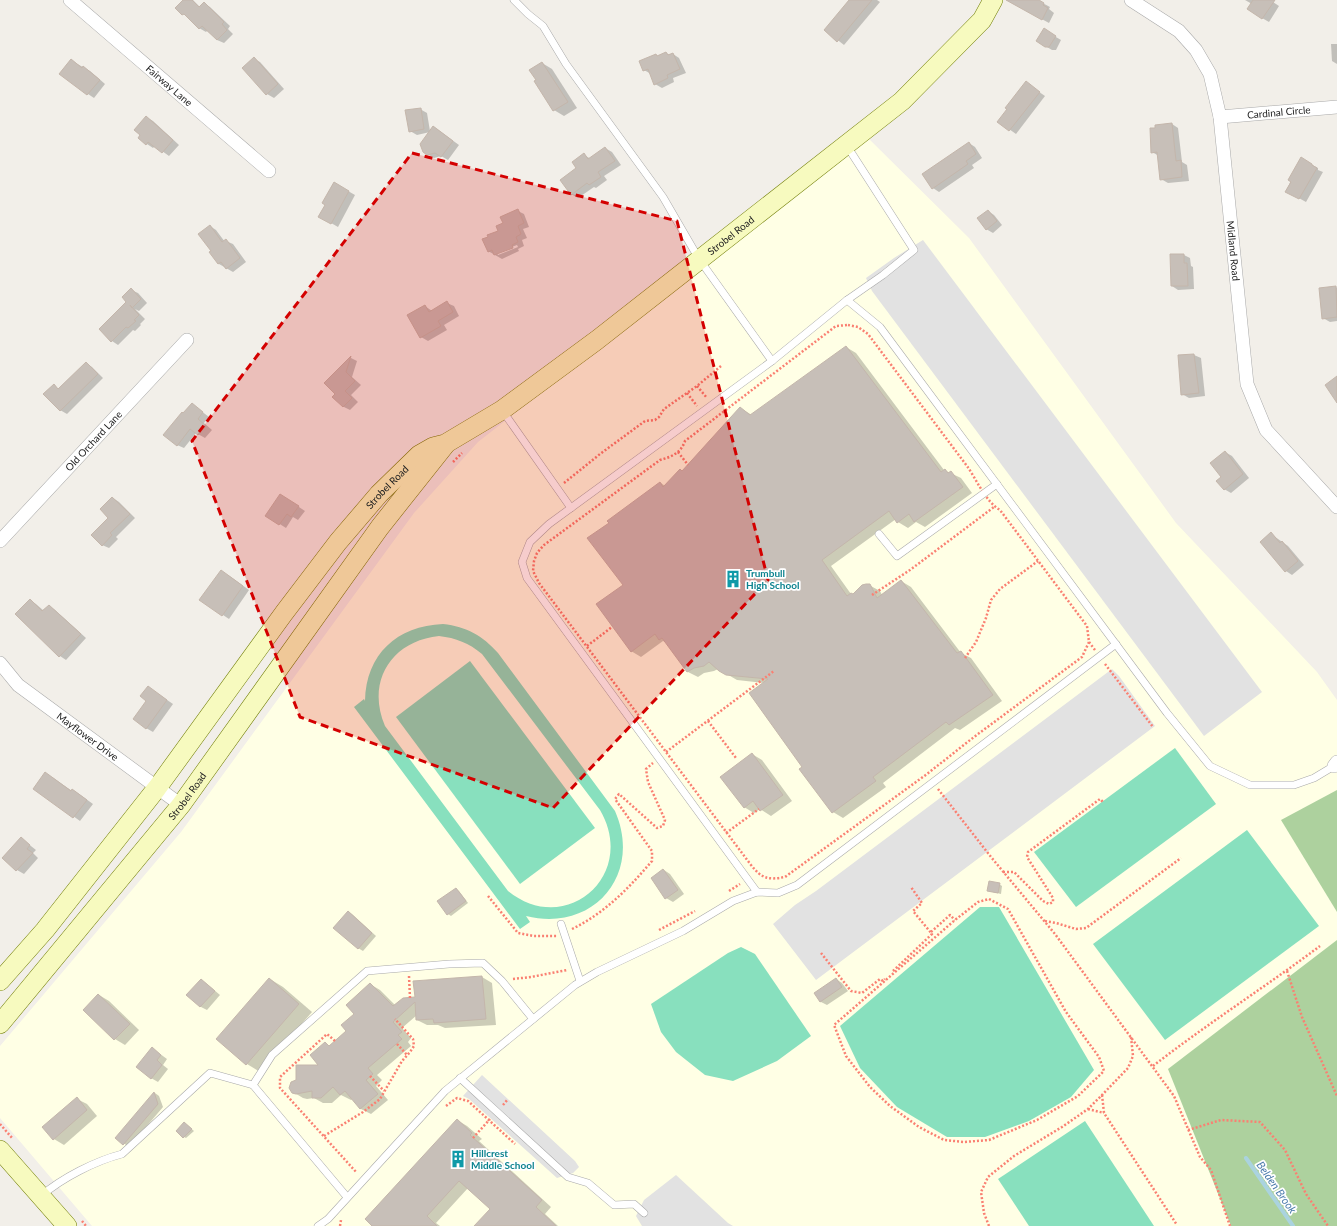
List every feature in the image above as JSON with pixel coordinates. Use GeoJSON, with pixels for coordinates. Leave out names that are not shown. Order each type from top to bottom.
{"type":"FeatureCollection","features":[{"type":"Feature","properties":{"kind":"street","name":"Fairway Lane"},"geometry":{"type":"LineString","coordinates":[[70,0],[269,171]]}},
{"type":"Feature","properties":{"kind":"street","name":"Strobel Road"},"geometry":{"type":"LineString","coordinates":[[0,981],[45,930],[157,788],[284,613],[338,542],[379,494],[419,455],[433,447],[445,444],[502,410],[597,340],[902,101],[982,20],[992,0]]}},
{"type":"Feature","properties":{"kind":"street","name":"Midland Road"},"geometry":{"type":"LineString","coordinates":[[1131,0],[1179,31],[1196,50],[1210,74],[1220,117],[1247,384],[1266,430],[1337,507]]}},
{"type":"Feature","properties":{"kind":"street","name":"Cardinal Circle"},"geometry":{"type":"LineString","coordinates":[[1220,117],[1337,107]]}},
{"type":"Feature","properties":{"kind":"street","name":"Old Orchard Lane"},"geometry":{"type":"LineString","coordinates":[[0,541],[187,340]]}},
{"type":"Feature","properties":{"kind":"street","name":"Strobel Road"},"geometry":{"type":"LineString","coordinates":[[0,1024],[181,805],[358,557],[445,444]]}},
{"type":"Feature","properties":{"kind":"street"},"geometry":{"type":"LineString","coordinates":[[338,542],[358,557]]}},
{"type":"Feature","properties":{"kind":"street","name":"Mayflower Drive"},"geometry":{"type":"LineString","coordinates":[[0,663],[18,685],[181,805]]}},
{"type":"Feature","properties":{"kind":"street"},"geometry":{"type":"LineString","coordinates":[[0,1150],[67,1226]]}},
{"type":"Feature","properties":{"kind":"lane"},"geometry":{"type":"LineString","coordinates":[[514,0],[542,26],[566,64],[663,197],[699,259],[772,361]]}},
{"type":"Feature","properties":{"kind":"lane"},"geometry":{"type":"LineString","coordinates":[[757,892],[527,578],[522,562],[530,542],[549,524],[772,361],[847,300],[883,275],[914,250],[846,145]]}},
{"type":"Feature","properties":{"kind":"lane"},"geometry":{"type":"LineString","coordinates":[[847,300],[880,327],[1167,713],[1210,766],[1250,785],[1294,785],[1314,778],[1336,764]]}},
{"type":"Feature","properties":{"kind":"lane"},"geometry":{"type":"LineString","coordinates":[[502,410],[571,508]]}},
{"type":"Feature","properties":{"kind":"lane"},"geometry":{"type":"LineString","coordinates":[[879,534],[897,556],[997,484]]}},
{"type":"Feature","properties":{"kind":"lane"},"geometry":{"type":"LineString","coordinates":[[318,1226],[328,1219],[445,1092],[460,1078],[506,1043],[580,981],[683,931],[732,901],[757,892],[778,893],[797,885],[1116,644]]}},
{"type":"Feature","properties":{"kind":"lane"},"geometry":{"type":"LineString","coordinates":[[560,924],[580,981]]}},
{"type":"Feature","properties":{"kind":"lane"},"geometry":{"type":"LineString","coordinates":[[253,1085],[272,1055],[367,971],[483,962],[502,981],[534,1018]]}},
{"type":"Feature","properties":{"kind":"lane"},"geometry":{"type":"LineString","coordinates":[[41,1197],[53,1186],[105,1158],[122,1154],[210,1073],[253,1085],[347,1197]]}},
{"type":"Feature","properties":{"kind":"lane"},"geometry":{"type":"LineString","coordinates":[[460,1078],[568,1177],[588,1183],[614,1205],[634,1204],[644,1213]]}},
{"type":"Feature","properties":{"kind":"path"},"geometry":{"type":"LineString","coordinates":[[1089,642],[1082,657],[974,737],[927,774],[785,877],[773,879],[761,876],[726,832],[539,583],[533,571],[534,561],[537,553],[544,545],[660,460],[670,458],[682,448],[685,441],[836,326],[848,324],[858,327],[868,334],[967,466],[994,507],[1000,510],[1087,626],[1089,642],[1153,727]]}},
{"type":"Feature","properties":{"kind":"path"},"geometry":{"type":"LineString","coordinates":[[557,488],[645,421],[655,420],[664,409],[697,386],[721,366]]}},
{"type":"Feature","properties":{"kind":"path"},"geometry":{"type":"LineString","coordinates":[[678,452],[688,465]]}},
{"type":"Feature","properties":{"kind":"path"},"geometry":{"type":"LineString","coordinates":[[872,595],[910,570],[994,507]]}},
{"type":"Feature","properties":{"kind":"path"},"geometry":{"type":"LineString","coordinates":[[965,658],[976,642],[984,624],[991,600],[1000,589],[1038,561]]}},
{"type":"Feature","properties":{"kind":"path"},"geometry":{"type":"LineString","coordinates":[[587,646],[612,627]]}},
{"type":"Feature","properties":{"kind":"path"},"geometry":{"type":"LineString","coordinates":[[488,896],[518,933],[534,936],[558,936],[578,926],[608,907],[633,883],[652,861],[652,851],[615,799],[619,794],[657,828],[663,826],[665,820],[648,782],[646,769],[666,752],[774,671]]}},
{"type":"Feature","properties":{"kind":"path"},"geometry":{"type":"LineString","coordinates":[[708,721],[736,758]]}},
{"type":"Feature","properties":{"kind":"path"},"geometry":{"type":"LineString","coordinates":[[927,774],[976,839],[1055,934],[1174,1096],[1200,1157],[1211,1170],[1230,1226]]}},
{"type":"Feature","properties":{"kind":"path"},"geometry":{"type":"LineString","coordinates":[[1003,872],[1014,872],[1043,901],[1050,904],[1053,902],[1053,898],[1027,857],[1028,852],[1100,799],[1103,802]]}},
{"type":"Feature","properties":{"kind":"path"},"geometry":{"type":"LineString","coordinates":[[726,832],[758,808]]}},
{"type":"Feature","properties":{"kind":"path"},"geometry":{"type":"LineString","coordinates":[[1044,921],[1056,922],[1076,930],[1086,928],[1181,858]]}},
{"type":"Feature","properties":{"kind":"path"},"geometry":{"type":"LineString","coordinates":[[821,953],[851,991],[862,993],[880,979],[883,981],[932,934],[913,911],[922,902],[911,887]]}},
{"type":"Feature","properties":{"kind":"path"},"geometry":{"type":"LineString","coordinates":[[989,899],[1008,909],[1066,1012],[1100,1057],[1104,1071],[1078,1096],[1037,1120],[988,1140],[964,1142],[944,1140],[919,1127],[890,1106],[870,1086],[846,1056],[834,1024],[955,920],[978,902],[989,899]]}},
{"type":"Feature","properties":{"kind":"path"},"geometry":{"type":"LineString","coordinates":[[930,932],[950,914],[955,920]]}},
{"type":"Feature","properties":{"kind":"path"},"geometry":{"type":"LineString","coordinates":[[1152,1066],[1189,1038],[1288,970],[1320,946]]}},
{"type":"Feature","properties":{"kind":"path"},"geometry":{"type":"LineString","coordinates":[[1288,970],[1302,1017],[1337,1096]]}},
{"type":"Feature","properties":{"kind":"path"},"geometry":{"type":"LineString","coordinates":[[324,1136],[364,1112],[380,1098],[402,1061],[414,1046],[413,1039],[396,1019]]}},
{"type":"Feature","properties":{"kind":"path"},"geometry":{"type":"LineString","coordinates":[[335,1041],[327,1034],[280,1077],[280,1088],[358,1172]]}},
{"type":"Feature","properties":{"kind":"path"},"geometry":{"type":"LineString","coordinates":[[989,1226],[984,1213],[981,1192],[988,1177],[1014,1156],[1062,1127],[1088,1109],[1128,1068],[1133,1056],[1131,1036]]}},
{"type":"Feature","properties":{"kind":"path"},"geometry":{"type":"LineString","coordinates":[[397,1044],[407,1055]]}},
{"type":"Feature","properties":{"kind":"path"},"geometry":{"type":"LineString","coordinates":[[370,1076],[384,1091]]}},
{"type":"Feature","properties":{"kind":"path"},"geometry":{"type":"LineString","coordinates":[[1102,1095],[1104,1113],[1177,1225]]}},
{"type":"Feature","properties":{"kind":"path"},"geometry":{"type":"LineString","coordinates":[[443,1108],[457,1098],[468,1101],[517,1145]]}},
{"type":"Feature","properties":{"kind":"path"},"geometry":{"type":"LineString","coordinates":[[1088,1109],[1104,1113]]}},
{"type":"Feature","properties":{"kind":"path"},"geometry":{"type":"LineString","coordinates":[[1188,1130],[1220,1120],[1260,1122],[1285,1150],[1306,1194],[1328,1226]]}},
{"type":"Feature","properties":{"kind":"path"},"geometry":{"type":"LineString","coordinates":[[340,1226],[340,1221],[344,1216]]}},
{"type":"Feature","properties":{"kind":"highlighted area"},"geometry":{"type":"Polygon","coordinates":[[[412,153],[677,221],[768,580],[553,808],[300,717],[192,441],[412,153]]]}},
{"type":"Feature","properties":{"kind":"shaded area"},"geometry":{"type":"Polygon","coordinates":[[[868,138],[969,238],[1176,523],[1317,672],[1337,700],[1337,1226],[92,1226],[0,1118],[0,1046],[181,832],[414,513],[478,442],[868,138]]]}},
{"type":"Feature","properties":{"kind":"shaded area"},"geometry":{"type":"Polygon","coordinates":[[[923,240],[1262,692],[1204,736],[872,291],[866,278],[923,240]]]}},
{"type":"Feature","properties":{"kind":"shaded area"},"geometry":{"type":"Polygon","coordinates":[[[1112,669],[1119,676],[1155,726],[816,980],[773,924],[795,905],[816,891],[1112,669]]]}},
{"type":"Feature","properties":{"kind":"shaded area"},"geometry":{"type":"Polygon","coordinates":[[[482,1075],[575,1161],[579,1167],[573,1173],[557,1178],[469,1099],[463,1096],[482,1075]]]}},
{"type":"Feature","properties":{"kind":"shaded area"},"geometry":{"type":"Polygon","coordinates":[[[676,1175],[733,1226],[642,1226],[636,1216],[644,1200],[676,1175]]]}},
{"type":"Feature","properties":{"kind":"green space"},"geometry":{"type":"Polygon","coordinates":[[[443,624],[452,625],[474,633],[486,641],[498,653],[615,811],[622,835],[622,857],[617,877],[606,894],[591,907],[572,916],[550,919],[526,916],[530,922],[520,929],[354,707],[364,699],[365,701],[371,669],[387,646],[398,637],[412,630],[426,626],[443,624]],[[439,636],[422,639],[408,646],[396,655],[387,666],[381,680],[379,694],[380,710],[385,726],[508,891],[530,904],[552,907],[573,903],[590,892],[603,877],[610,857],[609,834],[600,810],[482,654],[467,644],[439,636]]]}},
{"type":"Feature","properties":{"kind":"green space"},"geometry":{"type":"Polygon","coordinates":[[[470,661],[595,828],[520,884],[396,717],[470,661]]]}},
{"type":"Feature","properties":{"kind":"green space"},"geometry":{"type":"Polygon","coordinates":[[[1175,748],[1216,804],[1076,907],[1034,852],[1175,748]]]}},
{"type":"Feature","properties":{"kind":"green space"},"geometry":{"type":"Polygon","coordinates":[[[1337,790],[1337,912],[1281,820],[1337,790]]]}},
{"type":"Feature","properties":{"kind":"green space"},"geometry":{"type":"Polygon","coordinates":[[[1247,830],[1319,926],[1165,1040],[1093,944],[1247,830]]]}},
{"type":"Feature","properties":{"kind":"green space"},"geometry":{"type":"Polygon","coordinates":[[[980,907],[999,907],[1094,1070],[1071,1097],[1029,1121],[985,1137],[947,1137],[897,1107],[860,1068],[840,1026],[980,907]]]}},
{"type":"Feature","properties":{"kind":"green space"},"geometry":{"type":"Polygon","coordinates":[[[1337,940],[1337,1226],[1231,1226],[1168,1069],[1337,940]]]}},
{"type":"Feature","properties":{"kind":"green space"},"geometry":{"type":"Polygon","coordinates":[[[741,947],[755,954],[811,1036],[777,1061],[733,1081],[705,1075],[676,1052],[661,1032],[651,1004],[728,953],[741,947]]]}},
{"type":"Feature","properties":{"kind":"green space"},"geometry":{"type":"Polygon","coordinates":[[[1085,1121],[1154,1226],[1029,1226],[998,1179],[1085,1121]]]}},
{"type":"Feature","properties":{"kind":"building"},"geometry":{"type":"Polygon","coordinates":[[[183,0],[192,0],[199,7],[204,2],[224,22],[222,24],[227,30],[217,40],[202,26],[199,29],[184,14],[182,15],[175,8],[183,0]]]}},
{"type":"Feature","properties":{"kind":"building"},"geometry":{"type":"Polygon","coordinates":[[[849,0],[872,0],[837,42],[824,30],[849,0]]]}},
{"type":"Feature","properties":{"kind":"building"},"geometry":{"type":"Polygon","coordinates":[[[1006,0],[1039,0],[1048,8],[1042,20],[1006,0]]]}},
{"type":"Feature","properties":{"kind":"building"},"geometry":{"type":"Polygon","coordinates":[[[1253,0],[1275,0],[1262,19],[1247,9],[1253,0]]]}},
{"type":"Feature","properties":{"kind":"building"},"geometry":{"type":"Polygon","coordinates":[[[1044,28],[1056,36],[1049,47],[1045,47],[1036,41],[1044,28]]]}},
{"type":"Feature","properties":{"kind":"building"},"geometry":{"type":"Polygon","coordinates":[[[666,52],[668,55],[673,53],[680,69],[667,75],[668,78],[654,85],[648,69],[643,71],[639,61],[656,54],[657,56],[666,52]]]}},
{"type":"Feature","properties":{"kind":"building"},"geometry":{"type":"Polygon","coordinates":[[[254,57],[278,84],[266,95],[242,68],[254,57]]]}},
{"type":"Feature","properties":{"kind":"building"},"geometry":{"type":"Polygon","coordinates":[[[71,59],[82,68],[83,66],[100,80],[87,95],[59,74],[71,59]]]}},
{"type":"Feature","properties":{"kind":"building"},"geometry":{"type":"Polygon","coordinates":[[[542,62],[568,102],[553,111],[534,81],[536,80],[529,70],[542,62]]]}},
{"type":"Feature","properties":{"kind":"building"},"geometry":{"type":"Polygon","coordinates":[[[1026,81],[1040,92],[1009,131],[997,122],[1007,109],[1005,108],[1026,81]]]}},
{"type":"Feature","properties":{"kind":"building"},"geometry":{"type":"Polygon","coordinates":[[[421,108],[424,129],[409,132],[405,110],[421,108]]]}},
{"type":"Feature","properties":{"kind":"building"},"geometry":{"type":"Polygon","coordinates":[[[146,116],[173,140],[162,153],[148,142],[146,145],[138,138],[140,135],[134,130],[146,116]]]}},
{"type":"Feature","properties":{"kind":"building"},"geometry":{"type":"Polygon","coordinates":[[[1172,123],[1176,161],[1181,160],[1182,177],[1160,180],[1157,152],[1151,153],[1150,128],[1155,128],[1155,125],[1172,123]]]}},
{"type":"Feature","properties":{"kind":"building"},"geometry":{"type":"Polygon","coordinates":[[[433,126],[453,141],[441,157],[435,153],[427,155],[423,152],[420,144],[433,126]]]}},
{"type":"Feature","properties":{"kind":"building"},"geometry":{"type":"Polygon","coordinates":[[[969,142],[976,154],[966,161],[968,164],[932,189],[922,174],[969,142]]]}},
{"type":"Feature","properties":{"kind":"building"},"geometry":{"type":"Polygon","coordinates":[[[605,147],[615,161],[598,172],[601,177],[589,185],[587,183],[571,195],[560,180],[576,168],[572,162],[584,153],[588,159],[605,147]]]}},
{"type":"Feature","properties":{"kind":"building"},"geometry":{"type":"Polygon","coordinates":[[[1301,157],[1317,168],[1299,199],[1285,192],[1291,182],[1288,180],[1301,157]]]}},
{"type":"Feature","properties":{"kind":"building"},"geometry":{"type":"Polygon","coordinates":[[[334,182],[349,191],[331,224],[318,217],[325,205],[322,203],[334,182]]]}},
{"type":"Feature","properties":{"kind":"building"},"geometry":{"type":"Polygon","coordinates":[[[518,209],[524,223],[518,226],[521,234],[516,237],[518,242],[512,245],[513,248],[494,255],[492,250],[488,252],[482,239],[488,237],[487,235],[498,231],[496,226],[503,223],[500,217],[518,209]]]}},
{"type":"Feature","properties":{"kind":"building"},"geometry":{"type":"Polygon","coordinates":[[[988,210],[997,221],[986,230],[977,218],[988,210]]]}},
{"type":"Feature","properties":{"kind":"building"},"geometry":{"type":"Polygon","coordinates":[[[210,225],[222,242],[226,239],[240,258],[226,269],[221,262],[218,264],[209,252],[211,251],[198,234],[210,225]]]}},
{"type":"Feature","properties":{"kind":"building"},"geometry":{"type":"Polygon","coordinates":[[[1170,254],[1184,254],[1184,263],[1187,263],[1188,286],[1171,286],[1170,254]]]}},
{"type":"Feature","properties":{"kind":"building"},"geometry":{"type":"Polygon","coordinates":[[[1336,286],[1337,317],[1322,319],[1319,288],[1336,286]]]}},
{"type":"Feature","properties":{"kind":"building"},"geometry":{"type":"Polygon","coordinates":[[[131,288],[141,299],[132,308],[139,315],[134,320],[136,321],[128,328],[126,327],[111,342],[99,329],[126,302],[122,297],[131,288]]]}},
{"type":"Feature","properties":{"kind":"building"},"geometry":{"type":"Polygon","coordinates":[[[447,301],[453,312],[438,321],[441,326],[420,338],[407,315],[425,305],[429,312],[447,301]]]}},
{"type":"Feature","properties":{"kind":"building","name":"Trumbull High School"},"geometry":{"type":"Polygon","coordinates":[[[846,346],[941,472],[945,469],[948,473],[951,471],[963,487],[914,522],[909,514],[897,523],[889,511],[822,560],[847,596],[851,593],[853,594],[862,585],[870,584],[877,598],[901,580],[957,653],[961,651],[993,695],[949,725],[946,722],[873,777],[876,781],[832,813],[799,769],[802,767],[749,693],[768,679],[726,675],[709,662],[704,666],[694,668],[687,672],[662,638],[659,640],[655,634],[631,652],[596,604],[623,585],[587,538],[609,523],[607,521],[660,482],[663,487],[680,469],[682,471],[740,407],[750,415],[846,346]]]}},
{"type":"Feature","properties":{"kind":"building"},"geometry":{"type":"Polygon","coordinates":[[[1194,354],[1199,393],[1181,395],[1178,355],[1194,354]]]}},
{"type":"Feature","properties":{"kind":"building"},"geometry":{"type":"Polygon","coordinates":[[[351,356],[346,372],[355,381],[345,391],[352,398],[343,407],[332,397],[335,394],[324,383],[351,356]]]}},
{"type":"Feature","properties":{"kind":"building"},"geometry":{"type":"Polygon","coordinates":[[[86,362],[98,374],[60,411],[43,394],[54,384],[58,389],[86,362]]]}},
{"type":"Feature","properties":{"kind":"building"},"geometry":{"type":"Polygon","coordinates":[[[1337,376],[1337,403],[1325,385],[1337,376]]]}},
{"type":"Feature","properties":{"kind":"building"},"geometry":{"type":"Polygon","coordinates":[[[192,403],[203,412],[198,419],[206,426],[198,435],[190,429],[177,446],[163,435],[182,412],[183,413],[192,403]]]}},
{"type":"Feature","properties":{"kind":"building"},"geometry":{"type":"Polygon","coordinates":[[[1225,451],[1243,474],[1224,490],[1216,481],[1221,477],[1210,463],[1225,451]]]}},
{"type":"Feature","properties":{"kind":"building"},"geometry":{"type":"Polygon","coordinates":[[[280,494],[299,506],[291,517],[287,514],[279,525],[265,516],[280,494]]]}},
{"type":"Feature","properties":{"kind":"building"},"geometry":{"type":"Polygon","coordinates":[[[112,497],[130,514],[110,533],[112,535],[102,546],[91,535],[108,518],[100,509],[112,497]]]}},
{"type":"Feature","properties":{"kind":"building"},"geometry":{"type":"Polygon","coordinates":[[[1271,532],[1280,543],[1282,541],[1298,561],[1285,572],[1260,542],[1271,532]]]}},
{"type":"Feature","properties":{"kind":"building"},"geometry":{"type":"Polygon","coordinates":[[[221,570],[243,586],[222,616],[199,600],[221,570]]]}},
{"type":"Feature","properties":{"kind":"building"},"geometry":{"type":"Polygon","coordinates":[[[30,599],[42,611],[49,605],[81,634],[59,657],[15,614],[30,599]]]}},
{"type":"Feature","properties":{"kind":"building"},"geometry":{"type":"Polygon","coordinates":[[[148,686],[167,700],[146,729],[133,719],[146,701],[140,696],[148,686]]]}},
{"type":"Feature","properties":{"kind":"building"},"geometry":{"type":"Polygon","coordinates":[[[752,753],[783,795],[760,811],[753,801],[744,808],[720,777],[752,753]]]}},
{"type":"Feature","properties":{"kind":"building"},"geometry":{"type":"Polygon","coordinates":[[[45,772],[71,791],[72,789],[87,800],[73,818],[33,789],[45,772]]]}},
{"type":"Feature","properties":{"kind":"building"},"geometry":{"type":"Polygon","coordinates":[[[21,837],[30,845],[27,849],[33,853],[16,871],[2,858],[21,837]]]}},
{"type":"Feature","properties":{"kind":"building"},"geometry":{"type":"Polygon","coordinates":[[[663,869],[678,890],[665,899],[651,878],[663,869]]]}},
{"type":"Feature","properties":{"kind":"building"},"geometry":{"type":"Polygon","coordinates":[[[989,881],[1000,883],[998,893],[987,891],[989,881]]]}},
{"type":"Feature","properties":{"kind":"building"},"geometry":{"type":"Polygon","coordinates":[[[456,888],[466,901],[447,915],[437,901],[456,888]]]}},
{"type":"Feature","properties":{"kind":"building"},"geometry":{"type":"Polygon","coordinates":[[[348,911],[372,933],[358,949],[333,928],[348,911]]]}},
{"type":"Feature","properties":{"kind":"building"},"geometry":{"type":"Polygon","coordinates":[[[482,976],[486,1019],[434,1023],[433,1019],[416,1020],[415,1002],[393,1022],[402,1032],[398,1035],[402,1039],[368,1068],[373,1074],[366,1080],[378,1094],[360,1109],[345,1091],[340,1095],[333,1087],[321,1098],[312,1098],[312,1091],[296,1094],[292,1093],[289,1088],[291,1082],[296,1080],[296,1065],[318,1065],[310,1055],[325,1042],[329,1046],[346,1031],[341,1025],[354,1014],[346,1005],[370,983],[393,1006],[403,998],[415,997],[413,981],[482,976]]]}},
{"type":"Feature","properties":{"kind":"building"},"geometry":{"type":"Polygon","coordinates":[[[269,978],[299,1004],[246,1065],[216,1039],[269,978]]]}},
{"type":"Feature","properties":{"kind":"building"},"geometry":{"type":"Polygon","coordinates":[[[836,978],[842,987],[820,1002],[814,993],[836,978]]]}},
{"type":"Feature","properties":{"kind":"building"},"geometry":{"type":"Polygon","coordinates":[[[201,979],[215,991],[200,1007],[186,995],[201,979]]]}},
{"type":"Feature","properties":{"kind":"building"},"geometry":{"type":"Polygon","coordinates":[[[98,994],[130,1024],[114,1040],[83,1010],[98,994]]]}},
{"type":"Feature","properties":{"kind":"building"},"geometry":{"type":"Polygon","coordinates":[[[152,1047],[161,1055],[157,1060],[162,1065],[151,1079],[136,1067],[152,1047]]]}},
{"type":"Feature","properties":{"kind":"building"},"geometry":{"type":"Polygon","coordinates":[[[154,1092],[158,1104],[123,1145],[115,1138],[154,1092]]]}},
{"type":"Feature","properties":{"kind":"building"},"geometry":{"type":"Polygon","coordinates":[[[77,1097],[87,1110],[53,1140],[42,1127],[77,1097]]]}},
{"type":"Feature","properties":{"kind":"building","name":"Hillcrest Middle School"},"geometry":{"type":"Polygon","coordinates":[[[457,1119],[472,1133],[470,1135],[542,1200],[536,1207],[556,1226],[474,1226],[490,1209],[459,1181],[427,1216],[437,1226],[372,1226],[365,1219],[457,1119]]]}},
{"type":"Feature","properties":{"kind":"building"},"geometry":{"type":"Polygon","coordinates":[[[184,1122],[192,1129],[183,1138],[176,1131],[184,1122]]]}},
{"type":"Feature","properties":{"kind":"waterway","name":"Belden Brook"},"geometry":{"type":"LineString","coordinates":[[1246,1158],[1293,1226]]}},
{"type":"Feature","properties":{"kind":"place","name":"Trumbull High School"},"geometry":{"type":"Point","coordinates":[733,579]}},
{"type":"Feature","properties":{"kind":"place","name":"Hillcrest Middle School"},"geometry":{"type":"Point","coordinates":[458,1159]}}]}
